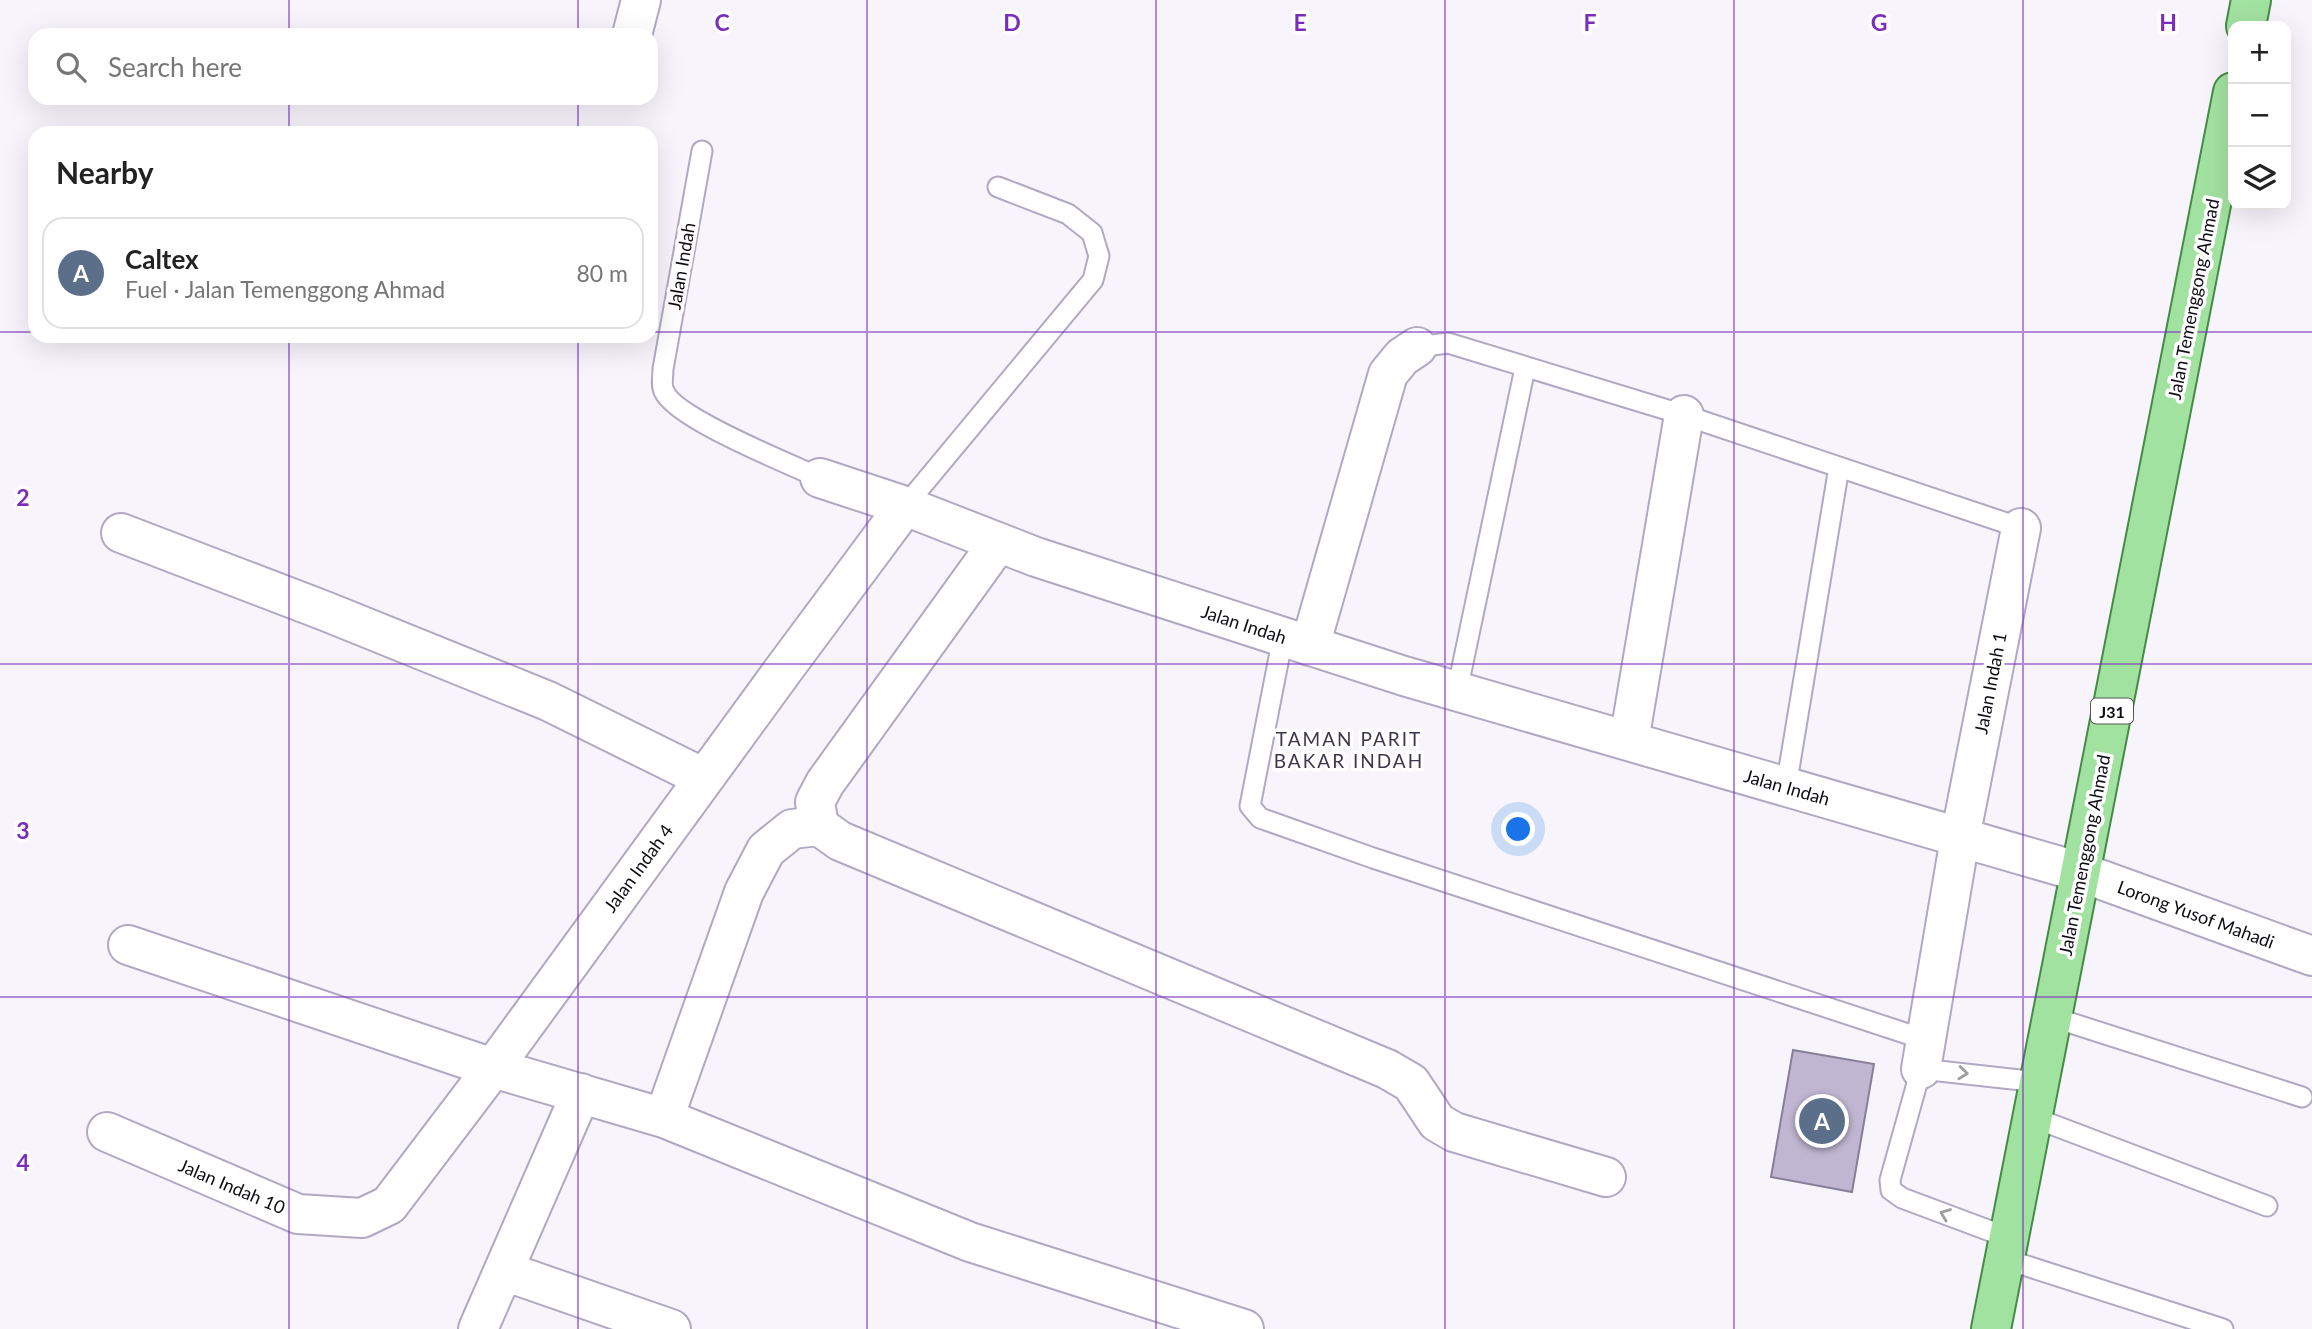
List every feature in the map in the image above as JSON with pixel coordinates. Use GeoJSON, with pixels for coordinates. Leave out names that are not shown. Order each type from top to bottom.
{"type":"FeatureCollection","features":[{"type":"Feature","properties":{"kind":"main road"},"geometry":{"type":"LineString","coordinates":[[2247,21],[2251,0]]}},
{"type":"Feature","properties":{"kind":"main road","name":"Jalan Temenggong Ahmad"},"geometry":{"type":"LineString","coordinates":[[1991,1329],[2228,117]]}},
{"type":"Feature","properties":{"kind":"street"},"geometry":{"type":"LineString","coordinates":[[634,28],[641,0]]}},
{"type":"Feature","properties":{"kind":"street"},"geometry":{"type":"LineString","coordinates":[[1297,641],[1388,374],[1402,357],[1418,347]]}},
{"type":"Feature","properties":{"kind":"street"},"geometry":{"type":"LineString","coordinates":[[1629,741],[1684,415]]}},
{"type":"Feature","properties":{"kind":"street","name":"Jalan Indah"},"geometry":{"type":"LineString","coordinates":[[820,478],[905,506],[998,543],[1297,641],[1457,691],[2080,872]]}},
{"type":"Feature","properties":{"kind":"street","name":"Jalan Indah 4"},"geometry":{"type":"LineString","coordinates":[[362,1218],[389,1205],[494,1068],[905,506]]}},
{"type":"Feature","properties":{"kind":"street","name":"Jalan Indah 1"},"geometry":{"type":"LineString","coordinates":[[1924,1054],[1960,838],[2021,528]]}},
{"type":"Feature","properties":{"kind":"street"},"geometry":{"type":"LineString","coordinates":[[121,534],[325,611],[548,701],[704,778]]}},
{"type":"Feature","properties":{"kind":"street"},"geometry":{"type":"LineString","coordinates":[[819,826],[815,802],[825,783],[998,543]]}},
{"type":"Feature","properties":{"kind":"street"},"geometry":{"type":"LineString","coordinates":[[664,1118],[744,892],[766,850],[792,829],[819,826],[840,841],[1387,1069],[1411,1083],[1437,1122],[1454,1132],[1606,1177]]}},
{"type":"Feature","properties":{"kind":"street","name":"Lorong Yusof Mahadi"},"geometry":{"type":"LineString","coordinates":[[2080,872],[2312,956]]}},
{"type":"Feature","properties":{"kind":"street"},"geometry":{"type":"LineString","coordinates":[[128,945],[494,1068],[664,1118],[970,1242],[1244,1329]]}},
{"type":"Feature","properties":{"kind":"street"},"geometry":{"type":"LineString","coordinates":[[478,1329],[581,1093]]}},
{"type":"Feature","properties":{"kind":"street","name":"Jalan Indah 10"},"geometry":{"type":"LineString","coordinates":[[107,1132],[298,1214],[362,1218]]}},
{"type":"Feature","properties":{"kind":"street"},"geometry":{"type":"LineString","coordinates":[[503,1271],[671,1329]]}},
{"type":"Feature","properties":{"kind":"lane","name":"Jalan Indah"},"geometry":{"type":"LineString","coordinates":[[702,151],[663,369],[664,391],[678,407],[715,429],[820,478]]}},
{"type":"Feature","properties":{"kind":"lane"},"geometry":{"type":"LineString","coordinates":[[905,506],[1093,280],[1099,256],[1091,233],[1068,214],[998,187]]}},
{"type":"Feature","properties":{"kind":"lane"},"geometry":{"type":"LineString","coordinates":[[1418,347],[1448,343],[1684,415],[2021,528]]}},
{"type":"Feature","properties":{"kind":"lane"},"geometry":{"type":"LineString","coordinates":[[1457,691],[1525,368]]}},
{"type":"Feature","properties":{"kind":"lane"},"geometry":{"type":"LineString","coordinates":[[1786,787],[1839,467]]}},
{"type":"Feature","properties":{"kind":"lane"},"geometry":{"type":"LineString","coordinates":[[1297,641],[1250,806],[1261,818],[1924,1054],[2036,1099],[2267,1206]]}},
{"type":"Feature","properties":{"kind":"lane"},"geometry":{"type":"LineString","coordinates":[[2052,1017],[2302,1097]]}},
{"type":"Feature","properties":{"kind":"lane"},"geometry":{"type":"LineString","coordinates":[[1924,1054],[1890,1180],[1891,1190],[1902,1198],[2007,1248],[2223,1329]]}},
{"type":"Feature","properties":{"kind":"building"},"geometry":{"type":"Polygon","coordinates":[[[1793,1050],[1874,1064],[1852,1192],[1771,1177],[1793,1050]]]}},
{"type":"Feature","properties":{"kind":"place","name":"Caltex"},"geometry":{"type":"Point","coordinates":[1822,1121]}},
{"type":"Feature","properties":{"kind":"district","name":"TAMAN PARIT BAKAR INDAH"},"geometry":{"type":"Point","coordinates":[1349,749]}}]}
